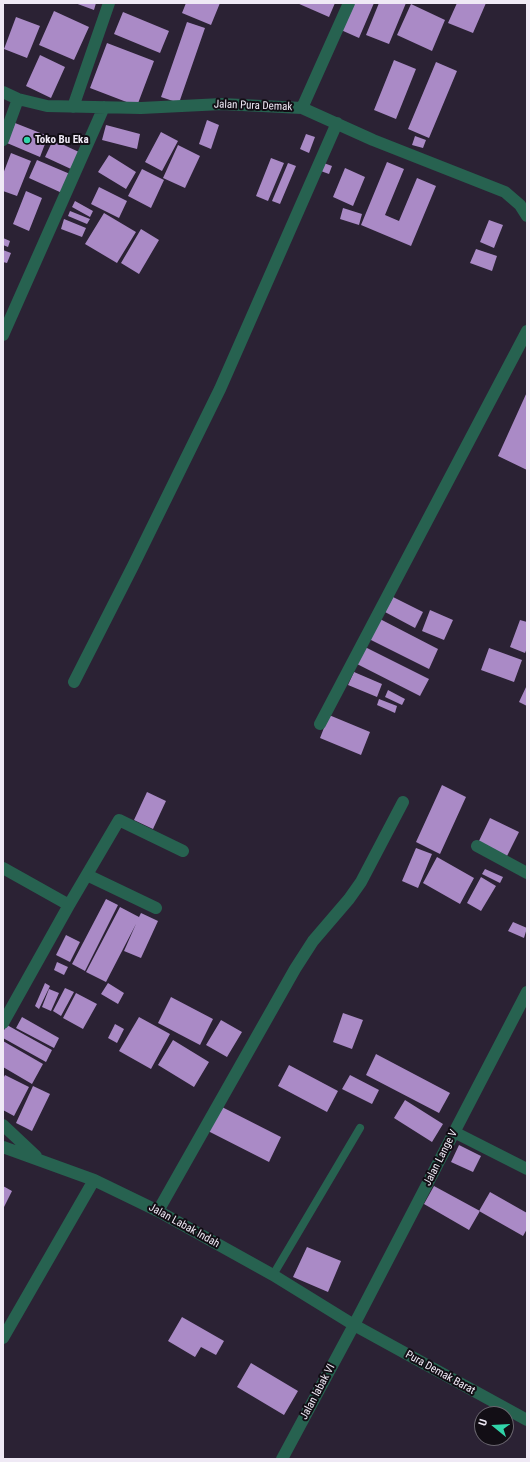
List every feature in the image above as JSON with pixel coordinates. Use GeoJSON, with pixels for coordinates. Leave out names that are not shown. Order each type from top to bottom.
{"type":"FeatureCollection","features":[{"type":"Feature","properties":{"kind":"street"},"geometry":{"type":"LineString","coordinates":[[73,107],[109,3]]}},
{"type":"Feature","properties":{"kind":"street"},"geometry":{"type":"LineString","coordinates":[[302,108],[349,3]]}},
{"type":"Feature","properties":{"kind":"street","name":"Jalan Pura Demak"},"geometry":{"type":"LineString","coordinates":[[3,92],[18,99],[47,106],[104,107],[222,104],[302,108],[505,192],[520,205],[527,216]]}},
{"type":"Feature","properties":{"kind":"street"},"geometry":{"type":"LineString","coordinates":[[3,140],[18,99]]}},
{"type":"Feature","properties":{"kind":"street"},"geometry":{"type":"LineString","coordinates":[[3,335],[8,311],[104,107]]}},
{"type":"Feature","properties":{"kind":"street"},"geometry":{"type":"LineString","coordinates":[[74,682],[220,389],[337,123]]}},
{"type":"Feature","properties":{"kind":"street"},"geometry":{"type":"LineString","coordinates":[[320,724],[527,331]]}},
{"type":"Feature","properties":{"kind":"street"},"geometry":{"type":"LineString","coordinates":[[158,1211],[295,968],[313,941],[350,899],[361,882],[403,802]]}},
{"type":"Feature","properties":{"kind":"street"},"geometry":{"type":"LineString","coordinates":[[3,1023],[119,820],[182,851]]}},
{"type":"Feature","properties":{"kind":"street"},"geometry":{"type":"LineString","coordinates":[[477,846],[527,873]]}},
{"type":"Feature","properties":{"kind":"street"},"geometry":{"type":"LineString","coordinates":[[3,868],[69,906]]}},
{"type":"Feature","properties":{"kind":"street"},"geometry":{"type":"LineString","coordinates":[[87,875],[156,908]]}},
{"type":"Feature","properties":{"kind":"street","name":"Jalan Lange V"},"geometry":{"type":"LineString","coordinates":[[354,1325],[527,992]]}},
{"type":"Feature","properties":{"kind":"street"},"geometry":{"type":"LineString","coordinates":[[3,1125],[38,1159]]}},
{"type":"Feature","properties":{"kind":"street"},"geometry":{"type":"LineString","coordinates":[[454,1132],[527,1169]]}},
{"type":"Feature","properties":{"kind":"street","name":"Jalan Labak Indah"},"geometry":{"type":"LineString","coordinates":[[3,1146],[94,1180],[158,1211],[273,1275],[354,1325]]}},
{"type":"Feature","properties":{"kind":"street"},"geometry":{"type":"LineString","coordinates":[[3,1338],[94,1180]]}},
{"type":"Feature","properties":{"kind":"street","name":"Pura Demak Barat"},"geometry":{"type":"LineString","coordinates":[[354,1325],[527,1420]]}},
{"type":"Feature","properties":{"kind":"street","name":"Jalan labak VI"},"geometry":{"type":"LineString","coordinates":[[282,1459],[354,1325]]}},
{"type":"Feature","properties":{"kind":"lane"},"geometry":{"type":"LineString","coordinates":[[273,1275],[360,1128]]}},
{"type":"Feature","properties":{"kind":"building"},"geometry":{"type":"Polygon","coordinates":[[[75,3],[96,3],[94,10],[75,3]]]}},
{"type":"Feature","properties":{"kind":"building"},"geometry":{"type":"Polygon","coordinates":[[[186,3],[220,3],[211,25],[182,13],[186,3]]]}},
{"type":"Feature","properties":{"kind":"building"},"geometry":{"type":"Polygon","coordinates":[[[297,3],[335,3],[329,17],[297,3]]]}},
{"type":"Feature","properties":{"kind":"building"},"geometry":{"type":"Polygon","coordinates":[[[353,3],[374,3],[359,38],[341,30],[353,3]]]}},
{"type":"Feature","properties":{"kind":"building"},"geometry":{"type":"Polygon","coordinates":[[[379,3],[406,3],[389,44],[366,35],[379,3]]]}},
{"type":"Feature","properties":{"kind":"building"},"geometry":{"type":"Polygon","coordinates":[[[457,3],[486,3],[473,33],[448,23],[457,3]]]}},
{"type":"Feature","properties":{"kind":"building"},"geometry":{"type":"Polygon","coordinates":[[[411,4],[445,20],[432,51],[397,35],[411,4]]]}},
{"type":"Feature","properties":{"kind":"building"},"geometry":{"type":"Polygon","coordinates":[[[54,11],[89,27],[74,60],[39,45],[54,11]]]}},
{"type":"Feature","properties":{"kind":"building"},"geometry":{"type":"Polygon","coordinates":[[[123,12],[169,31],[160,53],[114,34],[123,12]]]}},
{"type":"Feature","properties":{"kind":"building"},"geometry":{"type":"Polygon","coordinates":[[[16,17],[40,26],[27,58],[4,49],[16,17]]]}},
{"type":"Feature","properties":{"kind":"building"},"geometry":{"type":"Polygon","coordinates":[[[187,22],[205,28],[179,103],[161,97],[187,22]]]}},
{"type":"Feature","properties":{"kind":"building"},"geometry":{"type":"Polygon","coordinates":[[[107,43],[154,61],[137,106],[90,88],[107,43]]]}},
{"type":"Feature","properties":{"kind":"building"},"geometry":{"type":"Polygon","coordinates":[[[40,55],[65,67],[51,98],[26,86],[40,55]]]}},
{"type":"Feature","properties":{"kind":"building"},"geometry":{"type":"Polygon","coordinates":[[[394,60],[416,69],[396,119],[374,110],[394,60]]]}},
{"type":"Feature","properties":{"kind":"building"},"geometry":{"type":"Polygon","coordinates":[[[436,62],[457,71],[429,138],[408,129],[436,62]]]}},
{"type":"Feature","properties":{"kind":"building"},"geometry":{"type":"Polygon","coordinates":[[[207,120],[219,125],[211,149],[199,144],[207,120]]]}},
{"type":"Feature","properties":{"kind":"building","name":"Toko Bu Eka"},"geometry":{"type":"Polygon","coordinates":[[[15,123],[48,136],[40,157],[7,143],[15,123]]]}},
{"type":"Feature","properties":{"kind":"building"},"geometry":{"type":"Polygon","coordinates":[[[106,125],[140,134],[137,149],[102,140],[106,125]]]}},
{"type":"Feature","properties":{"kind":"building"},"geometry":{"type":"Polygon","coordinates":[[[161,132],[178,141],[162,171],[145,162],[161,132]]]}},
{"type":"Feature","properties":{"kind":"building"},"geometry":{"type":"Polygon","coordinates":[[[306,134],[315,137],[309,153],[300,149],[306,134]]]}},
{"type":"Feature","properties":{"kind":"building"},"geometry":{"type":"Polygon","coordinates":[[[415,136],[426,140],[423,148],[412,145],[415,136]]]}},
{"type":"Feature","properties":{"kind":"building"},"geometry":{"type":"Polygon","coordinates":[[[53,140],[79,152],[71,169],[45,157],[53,140]]]}},
{"type":"Feature","properties":{"kind":"building"},"geometry":{"type":"Polygon","coordinates":[[[178,145],[200,156],[185,188],[163,178],[178,145]]]}},
{"type":"Feature","properties":{"kind":"building"},"geometry":{"type":"Polygon","coordinates":[[[11,153],[31,161],[17,196],[3,191],[3,174],[11,153]]]}},
{"type":"Feature","properties":{"kind":"building"},"geometry":{"type":"Polygon","coordinates":[[[109,155],[136,172],[126,189],[98,172],[109,155]]]}},
{"type":"Feature","properties":{"kind":"building"},"geometry":{"type":"Polygon","coordinates":[[[271,158],[284,163],[268,201],[256,196],[271,158]]]}},
{"type":"Feature","properties":{"kind":"building"},"geometry":{"type":"Polygon","coordinates":[[[37,160],[70,174],[62,193],[29,178],[37,160]]]}},
{"type":"Feature","properties":{"kind":"building"},"geometry":{"type":"Polygon","coordinates":[[[321,162],[332,166],[329,174],[318,170],[321,162]]]}},
{"type":"Feature","properties":{"kind":"building"},"geometry":{"type":"Polygon","coordinates":[[[387,162],[404,169],[385,215],[399,221],[417,178],[436,186],[411,246],[361,225],[387,162]]]}},
{"type":"Feature","properties":{"kind":"building"},"geometry":{"type":"Polygon","coordinates":[[[288,163],[296,166],[280,204],[272,201],[288,163]]]}},
{"type":"Feature","properties":{"kind":"building"},"geometry":{"type":"Polygon","coordinates":[[[345,168],[365,177],[353,206],[333,197],[345,168]]]}},
{"type":"Feature","properties":{"kind":"building"},"geometry":{"type":"Polygon","coordinates":[[[142,169],[164,180],[151,208],[128,196],[142,169]]]}},
{"type":"Feature","properties":{"kind":"building"},"geometry":{"type":"Polygon","coordinates":[[[99,187],[127,201],[119,218],[91,204],[99,187]]]}},
{"type":"Feature","properties":{"kind":"building"},"geometry":{"type":"Polygon","coordinates":[[[26,191],[42,198],[29,231],[13,224],[26,191]]]}},
{"type":"Feature","properties":{"kind":"building"},"geometry":{"type":"Polygon","coordinates":[[[75,201],[93,211],[90,217],[72,207],[75,201]]]}},
{"type":"Feature","properties":{"kind":"building"},"geometry":{"type":"Polygon","coordinates":[[[343,208],[362,214],[359,225],[340,219],[343,208]]]}},
{"type":"Feature","properties":{"kind":"building"},"geometry":{"type":"Polygon","coordinates":[[[70,211],[90,219],[87,224],[68,216],[70,211]]]}},
{"type":"Feature","properties":{"kind":"building"},"geometry":{"type":"Polygon","coordinates":[[[104,213],[136,232],[117,263],[85,244],[104,213]]]}},
{"type":"Feature","properties":{"kind":"building"},"geometry":{"type":"Polygon","coordinates":[[[64,219],[86,228],[82,237],[61,229],[64,219]]]}},
{"type":"Feature","properties":{"kind":"building"},"geometry":{"type":"Polygon","coordinates":[[[489,220],[503,225],[494,248],[480,242],[489,220]]]}},
{"type":"Feature","properties":{"kind":"building"},"geometry":{"type":"Polygon","coordinates":[[[141,229],[159,240],[139,274],[121,263],[141,229]]]}},
{"type":"Feature","properties":{"kind":"building"},"geometry":{"type":"Polygon","coordinates":[[[3,238],[10,241],[8,247],[3,245],[3,238]]]}},
{"type":"Feature","properties":{"kind":"building"},"geometry":{"type":"Polygon","coordinates":[[[476,249],[497,256],[492,271],[470,263],[476,249]]]}},
{"type":"Feature","properties":{"kind":"building"},"geometry":{"type":"Polygon","coordinates":[[[3,250],[11,253],[7,263],[3,262],[3,250]]]}},
{"type":"Feature","properties":{"kind":"building"},"geometry":{"type":"Polygon","coordinates":[[[527,392],[527,470],[498,456],[527,392]]]}},
{"type":"Feature","properties":{"kind":"building"},"geometry":{"type":"Polygon","coordinates":[[[393,597],[423,612],[415,628],[385,612],[393,597]]]}},
{"type":"Feature","properties":{"kind":"building"},"geometry":{"type":"Polygon","coordinates":[[[430,610],[453,620],[444,640],[422,631],[430,610]]]}},
{"type":"Feature","properties":{"kind":"building"},"geometry":{"type":"Polygon","coordinates":[[[380,619],[438,649],[429,669],[369,639],[380,619]]]}},
{"type":"Feature","properties":{"kind":"building"},"geometry":{"type":"Polygon","coordinates":[[[520,620],[527,622],[527,648],[525,653],[510,647],[520,620]]]}},
{"type":"Feature","properties":{"kind":"building"},"geometry":{"type":"Polygon","coordinates":[[[365,647],[429,679],[420,696],[357,664],[365,647]]]}},
{"type":"Feature","properties":{"kind":"building"},"geometry":{"type":"Polygon","coordinates":[[[489,648],[522,660],[514,682],[481,670],[489,648]]]}},
{"type":"Feature","properties":{"kind":"building"},"geometry":{"type":"Polygon","coordinates":[[[354,672],[382,684],[377,697],[348,685],[354,672]]]}},
{"type":"Feature","properties":{"kind":"building"},"geometry":{"type":"Polygon","coordinates":[[[527,685],[527,706],[519,702],[527,685]]]}},
{"type":"Feature","properties":{"kind":"building"},"geometry":{"type":"Polygon","coordinates":[[[388,690],[405,699],[402,705],[385,697],[388,690]]]}},
{"type":"Feature","properties":{"kind":"building"},"geometry":{"type":"Polygon","coordinates":[[[379,699],[397,706],[395,713],[377,705],[379,699]]]}},
{"type":"Feature","properties":{"kind":"building"},"geometry":{"type":"Polygon","coordinates":[[[329,715],[370,732],[361,755],[320,738],[329,715]]]}},
{"type":"Feature","properties":{"kind":"building"},"geometry":{"type":"Polygon","coordinates":[[[442,785],[466,797],[440,854],[416,842],[442,785]]]}},
{"type":"Feature","properties":{"kind":"building"},"geometry":{"type":"Polygon","coordinates":[[[147,792],[166,801],[153,829],[134,820],[147,792]]]}},
{"type":"Feature","properties":{"kind":"building"},"geometry":{"type":"Polygon","coordinates":[[[490,818],[519,832],[506,858],[477,845],[490,818]]]}},
{"type":"Feature","properties":{"kind":"building"},"geometry":{"type":"Polygon","coordinates":[[[416,848],[432,854],[418,888],[402,881],[416,848]]]}},
{"type":"Feature","properties":{"kind":"building"},"geometry":{"type":"Polygon","coordinates":[[[437,857],[474,878],[460,904],[423,883],[437,857]]]}},
{"type":"Feature","properties":{"kind":"building"},"geometry":{"type":"Polygon","coordinates":[[[485,869],[503,877],[500,883],[482,874],[485,869]]]}},
{"type":"Feature","properties":{"kind":"building"},"geometry":{"type":"Polygon","coordinates":[[[481,877],[496,886],[481,911],[467,903],[481,877]]]}},
{"type":"Feature","properties":{"kind":"building"},"geometry":{"type":"Polygon","coordinates":[[[106,899],[118,905],[85,971],[72,964],[106,899]]]}},
{"type":"Feature","properties":{"kind":"building"},"geometry":{"type":"Polygon","coordinates":[[[120,907],[139,917],[141,913],[158,921],[141,958],[124,951],[136,924],[106,982],[86,972],[120,907]]]}},
{"type":"Feature","properties":{"kind":"building"},"geometry":{"type":"Polygon","coordinates":[[[513,922],[527,928],[524,938],[508,931],[513,922]]]}},
{"type":"Feature","properties":{"kind":"building"},"geometry":{"type":"Polygon","coordinates":[[[66,935],[80,942],[70,962],[56,955],[66,935]]]}},
{"type":"Feature","properties":{"kind":"building"},"geometry":{"type":"Polygon","coordinates":[[[57,962],[68,967],[64,975],[54,970],[57,962]]]}},
{"type":"Feature","properties":{"kind":"building"},"geometry":{"type":"Polygon","coordinates":[[[45,983],[50,986],[39,1009],[35,1006],[45,983]]]}},
{"type":"Feature","properties":{"kind":"building"},"geometry":{"type":"Polygon","coordinates":[[[108,983],[124,993],[118,1004],[101,994],[108,983]]]}},
{"type":"Feature","properties":{"kind":"building"},"geometry":{"type":"Polygon","coordinates":[[[65,988],[74,992],[61,1016],[53,1011],[65,988]]]}},
{"type":"Feature","properties":{"kind":"building"},"geometry":{"type":"Polygon","coordinates":[[[49,989],[59,993],[51,1011],[42,1007],[49,989]]]}},
{"type":"Feature","properties":{"kind":"building"},"geometry":{"type":"Polygon","coordinates":[[[76,993],[97,1004],[83,1029],[63,1018],[76,993]]]}},
{"type":"Feature","properties":{"kind":"building"},"geometry":{"type":"Polygon","coordinates":[[[171,997],[213,1019],[200,1045],[158,1023],[171,997]]]}},
{"type":"Feature","properties":{"kind":"building"},"geometry":{"type":"Polygon","coordinates":[[[343,1013],[363,1020],[352,1049],[333,1042],[343,1013]]]}},
{"type":"Feature","properties":{"kind":"building"},"geometry":{"type":"Polygon","coordinates":[[[22,1017],[59,1038],[54,1048],[16,1028],[22,1017]]]}},
{"type":"Feature","properties":{"kind":"building"},"geometry":{"type":"Polygon","coordinates":[[[139,1017],[170,1034],[151,1069],[119,1051],[139,1017]]]}},
{"type":"Feature","properties":{"kind":"building"},"geometry":{"type":"Polygon","coordinates":[[[221,1020],[242,1032],[227,1057],[206,1045],[221,1020]]]}},
{"type":"Feature","properties":{"kind":"building"},"geometry":{"type":"Polygon","coordinates":[[[115,1024],[124,1029],[117,1043],[108,1038],[115,1024]]]}},
{"type":"Feature","properties":{"kind":"building"},"geometry":{"type":"Polygon","coordinates":[[[7,1025],[52,1050],[46,1062],[3,1038],[3,1032],[7,1025]]]}},
{"type":"Feature","properties":{"kind":"building"},"geometry":{"type":"Polygon","coordinates":[[[173,1040],[209,1062],[194,1087],[158,1065],[173,1040]]]}},
{"type":"Feature","properties":{"kind":"building"},"geometry":{"type":"Polygon","coordinates":[[[3,1041],[43,1064],[32,1084],[3,1067],[3,1041]]]}},
{"type":"Feature","properties":{"kind":"building"},"geometry":{"type":"Polygon","coordinates":[[[376,1054],[450,1093],[439,1113],[366,1075],[376,1054]]]}},
{"type":"Feature","properties":{"kind":"building"},"geometry":{"type":"Polygon","coordinates":[[[289,1065],[338,1091],[327,1112],[278,1086],[289,1065]]]}},
{"type":"Feature","properties":{"kind":"building"},"geometry":{"type":"Polygon","coordinates":[[[5,1075],[29,1087],[14,1116],[3,1110],[3,1079],[5,1075]]]}},
{"type":"Feature","properties":{"kind":"building"},"geometry":{"type":"Polygon","coordinates":[[[350,1075],[379,1090],[372,1104],[342,1089],[350,1075]]]}},
{"type":"Feature","properties":{"kind":"building"},"geometry":{"type":"Polygon","coordinates":[[[33,1086],[50,1094],[32,1131],[16,1123],[33,1086]]]}},
{"type":"Feature","properties":{"kind":"building"},"geometry":{"type":"Polygon","coordinates":[[[405,1100],[443,1124],[432,1142],[394,1118],[405,1100]]]}},
{"type":"Feature","properties":{"kind":"building"},"geometry":{"type":"Polygon","coordinates":[[[220,1106],[281,1137],[269,1162],[208,1131],[220,1106]]]}},
{"type":"Feature","properties":{"kind":"building"},"geometry":{"type":"Polygon","coordinates":[[[459,1145],[481,1156],[473,1172],[451,1162],[459,1145]]]}},
{"type":"Feature","properties":{"kind":"building"},"geometry":{"type":"Polygon","coordinates":[[[3,1186],[12,1191],[3,1209],[3,1186]]]}},
{"type":"Feature","properties":{"kind":"building"},"geometry":{"type":"Polygon","coordinates":[[[434,1186],[480,1211],[469,1230],[424,1204],[434,1186]]]}},
{"type":"Feature","properties":{"kind":"building"},"geometry":{"type":"Polygon","coordinates":[[[490,1192],[527,1213],[527,1229],[523,1236],[479,1211],[490,1192]]]}},
{"type":"Feature","properties":{"kind":"building"},"geometry":{"type":"Polygon","coordinates":[[[307,1247],[341,1261],[328,1292],[293,1277],[307,1247]]]}},
{"type":"Feature","properties":{"kind":"building"},"geometry":{"type":"Polygon","coordinates":[[[182,1317],[224,1341],[216,1355],[201,1347],[195,1357],[168,1341],[182,1317]]]}},
{"type":"Feature","properties":{"kind":"building"},"geometry":{"type":"Polygon","coordinates":[[[251,1363],[298,1391],[284,1415],[237,1387],[251,1363]]]}},
{"type":"Feature","properties":{"kind":"place","name":"Toko Bu Eka"},"geometry":{"type":"Point","coordinates":[27,140]}}]}
